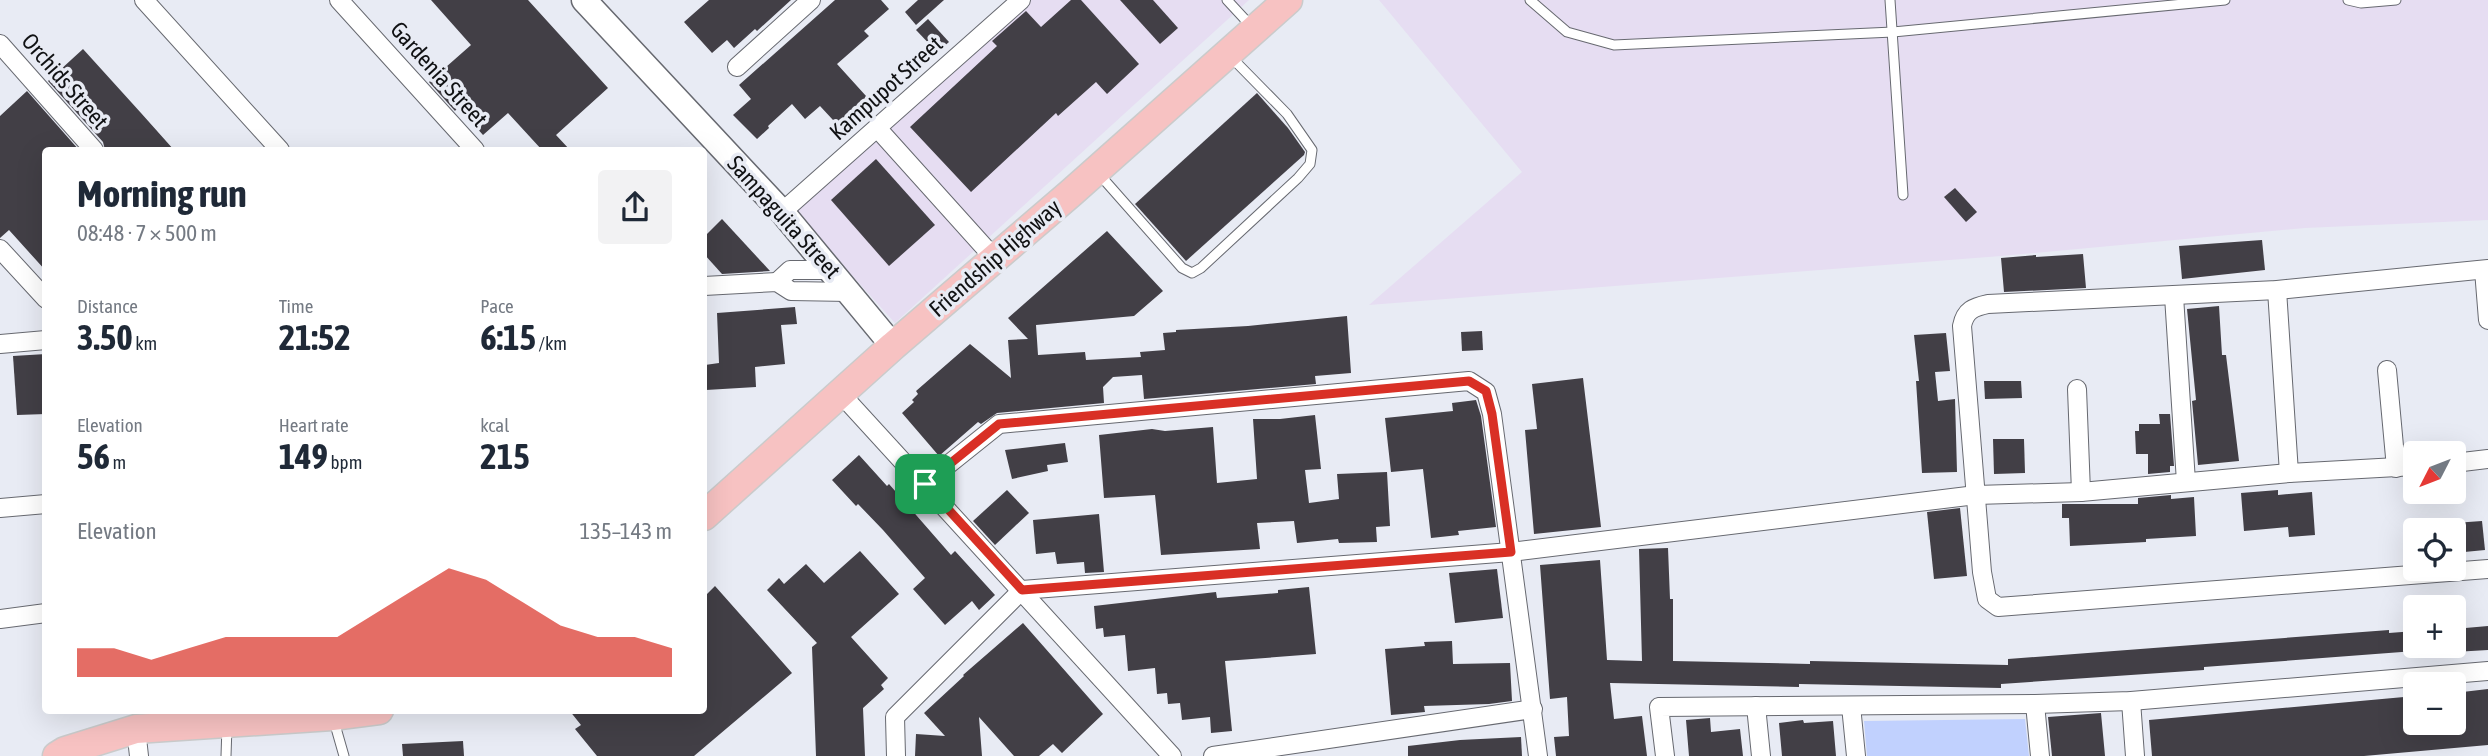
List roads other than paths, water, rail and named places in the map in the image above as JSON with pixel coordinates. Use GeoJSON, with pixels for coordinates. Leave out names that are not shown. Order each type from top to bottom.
{"type":"FeatureCollection","features":[{"type":"Feature","properties":{"kind":"main road","name":"Sampaguita Street"},"geometry":{"type":"LineString","coordinates":[[584,0],[782,212],[893,346]]}},
{"type":"Feature","properties":{"kind":"main road","name":"Friendship Highway"},"geometry":{"type":"LineString","coordinates":[[707,513],[893,346],[1288,0]]}},
{"type":"Feature","properties":{"kind":"main road"},"geometry":{"type":"LineString","coordinates":[[57,756],[65,751],[228,716],[348,714]]}},
{"type":"Feature","properties":{"kind":"street"},"geometry":{"type":"LineString","coordinates":[[144,0],[276,147]]}},
{"type":"Feature","properties":{"kind":"street","name":"Gardenia Street"},"geometry":{"type":"LineString","coordinates":[[339,0],[472,147]]}},
{"type":"Feature","properties":{"kind":"street"},"geometry":{"type":"LineString","coordinates":[[737,67],[811,0]]}},
{"type":"Feature","properties":{"kind":"street","name":"Kampupot Street"},"geometry":{"type":"LineString","coordinates":[[782,212],[1021,0]]}},
{"type":"Feature","properties":{"kind":"street","name":"Orchids Street"},"geometry":{"type":"LineString","coordinates":[[0,44],[91,147]]}},
{"type":"Feature","properties":{"kind":"street"},"geometry":{"type":"LineString","coordinates":[[878,129],[995,259]]}},
{"type":"Feature","properties":{"kind":"street"},"geometry":{"type":"LineString","coordinates":[[0,249],[42,295]]}},
{"type":"Feature","properties":{"kind":"street"},"geometry":{"type":"LineString","coordinates":[[2488,320],[2486,269],[2277,290],[1988,304],[1973,307],[1964,315],[1962,326],[1984,588],[1987,599],[1998,607],[2488,569]]}},
{"type":"Feature","properties":{"kind":"street"},"geometry":{"type":"LineString","coordinates":[[777,282],[790,270],[832,270]]}},
{"type":"Feature","properties":{"kind":"street"},"geometry":{"type":"LineString","coordinates":[[707,286],[777,282],[791,291],[849,292]]}},
{"type":"Feature","properties":{"kind":"street"},"geometry":{"type":"LineString","coordinates":[[2277,290],[2289,473]]}},
{"type":"Feature","properties":{"kind":"street"},"geometry":{"type":"LineString","coordinates":[[2174,296],[2186,482]]}},
{"type":"Feature","properties":{"kind":"street"},"geometry":{"type":"LineString","coordinates":[[0,344],[42,340]]}},
{"type":"Feature","properties":{"kind":"street"},"geometry":{"type":"LineString","coordinates":[[2387,370],[2396,468]]}},
{"type":"Feature","properties":{"kind":"street"},"geometry":{"type":"LineString","coordinates":[[925,484],[999,424],[1469,381],[1486,391],[1492,414],[1538,756]]}},
{"type":"Feature","properties":{"kind":"street"},"geometry":{"type":"LineString","coordinates":[[2077,389],[2081,492]]}},
{"type":"Feature","properties":{"kind":"street"},"geometry":{"type":"LineString","coordinates":[[841,394],[1172,756]]}},
{"type":"Feature","properties":{"kind":"street"},"geometry":{"type":"LineString","coordinates":[[2466,462],[2488,459]]}},
{"type":"Feature","properties":{"kind":"street"},"geometry":{"type":"LineString","coordinates":[[896,756],[895,717],[1022,590],[1511,552],[1976,495],[2081,492],[2289,473],[2403,467]]}},
{"type":"Feature","properties":{"kind":"street"},"geometry":{"type":"LineString","coordinates":[[0,508],[42,504]]}},
{"type":"Feature","properties":{"kind":"street"},"geometry":{"type":"LineString","coordinates":[[0,619],[42,614]]}},
{"type":"Feature","properties":{"kind":"street"},"geometry":{"type":"LineString","coordinates":[[1665,756],[1659,708],[2131,701],[2488,671]]}},
{"type":"Feature","properties":{"kind":"street"},"geometry":{"type":"LineString","coordinates":[[2131,701],[2135,756]]}},
{"type":"Feature","properties":{"kind":"street"},"geometry":{"type":"LineString","coordinates":[[2035,704],[2040,756]]}},
{"type":"Feature","properties":{"kind":"street"},"geometry":{"type":"LineString","coordinates":[[1756,706],[1762,756]]}},
{"type":"Feature","properties":{"kind":"street"},"geometry":{"type":"LineString","coordinates":[[1851,706],[1856,756]]}},
{"type":"Feature","properties":{"kind":"street"},"geometry":{"type":"LineString","coordinates":[[1213,756],[1533,709]]}},
{"type":"Feature","properties":{"kind":"lane"},"geometry":{"type":"LineString","coordinates":[[1227,0],[1255,30]]}},
{"type":"Feature","properties":{"kind":"lane"},"geometry":{"type":"LineString","coordinates":[[1530,0],[1567,32],[1614,45],[1893,32],[2225,0]]}},
{"type":"Feature","properties":{"kind":"lane"},"geometry":{"type":"LineString","coordinates":[[1890,0],[1903,195]]}},
{"type":"Feature","properties":{"kind":"lane"},"geometry":{"type":"LineString","coordinates":[[2348,0],[2361,3],[2396,0]]}},
{"type":"Feature","properties":{"kind":"lane"},"geometry":{"type":"LineString","coordinates":[[1095,170],[1182,268],[1192,273],[1201,268],[1298,178],[1310,164],[1312,150],[1287,114],[1228,54]]}},
{"type":"Feature","properties":{"kind":"lane"},"geometry":{"type":"LineString","coordinates":[[226,756],[228,716]]}},
{"type":"Feature","properties":{"kind":"lane"},"geometry":{"type":"LineString","coordinates":[[332,716],[344,756]]}}]}
